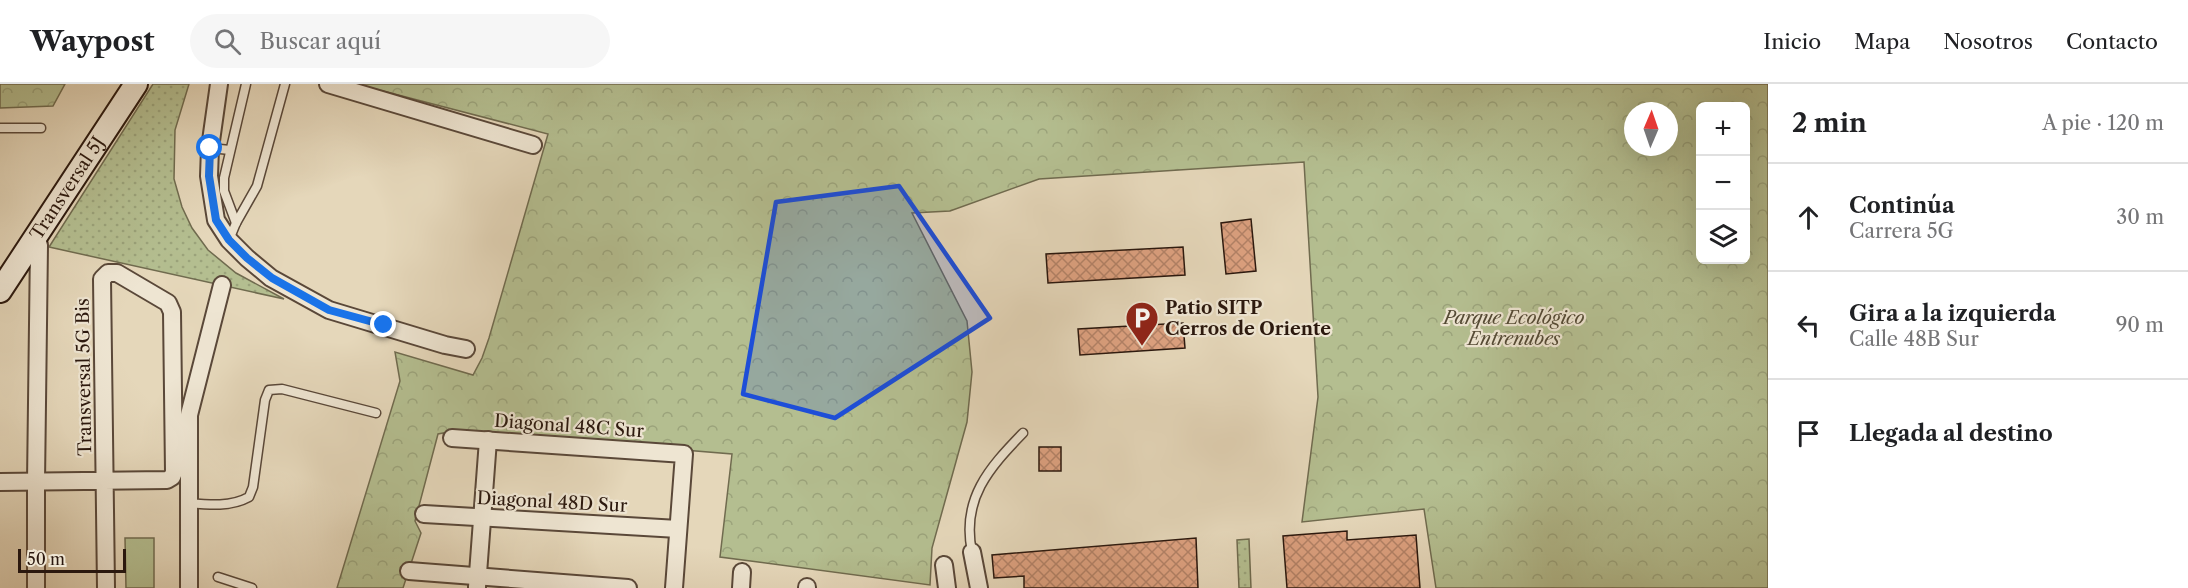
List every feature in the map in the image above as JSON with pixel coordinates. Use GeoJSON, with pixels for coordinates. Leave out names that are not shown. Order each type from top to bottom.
{"type":"FeatureCollection","features":[{"type":"Feature","properties":{"kind":"main road","name":"Transversal 5J"},"geometry":{"type":"LineString","coordinates":[[0,291],[35,244],[136,84]]}},
{"type":"Feature","properties":{"kind":"street"},"geometry":{"type":"LineString","coordinates":[[219,84],[210,148],[209,176],[216,220],[229,240],[272,278],[329,310],[445,345],[466,349]]}},
{"type":"Feature","properties":{"kind":"street"},"geometry":{"type":"LineString","coordinates":[[328,84],[533,145]]}},
{"type":"Feature","properties":{"kind":"street"},"geometry":{"type":"LineString","coordinates":[[35,244],[36,588]]}},
{"type":"Feature","properties":{"kind":"street","name":"Transversal 5G Bis"},"geometry":{"type":"LineString","coordinates":[[104,482],[167,480],[174,472],[172,312],[168,303],[117,273],[108,273],[102,279],[104,482],[106,588]]}},
{"type":"Feature","properties":{"kind":"street"},"geometry":{"type":"LineString","coordinates":[[189,588],[189,414],[222,285]]}},
{"type":"Feature","properties":{"kind":"street","name":"Diagonal 48C Sur"},"geometry":{"type":"LineString","coordinates":[[452,438],[684,454],[678,529]]}},
{"type":"Feature","properties":{"kind":"street"},"geometry":{"type":"LineString","coordinates":[[477,582],[488,440]]}},
{"type":"Feature","properties":{"kind":"street"},"geometry":{"type":"LineString","coordinates":[[0,482],[104,482]]}},
{"type":"Feature","properties":{"kind":"street","name":"Diagonal 48D Sur"},"geometry":{"type":"LineString","coordinates":[[424,514],[678,529]]}},
{"type":"Feature","properties":{"kind":"street"},"geometry":{"type":"LineString","coordinates":[[674,588],[678,529]]}},
{"type":"Feature","properties":{"kind":"street"},"geometry":{"type":"LineString","coordinates":[[971,548],[979,588]]}},
{"type":"Feature","properties":{"kind":"street"},"geometry":{"type":"LineString","coordinates":[[944,565],[947,588]]}},
{"type":"Feature","properties":{"kind":"street"},"geometry":{"type":"LineString","coordinates":[[409,571],[477,582],[628,588]]}},
{"type":"Feature","properties":{"kind":"lane"},"geometry":{"type":"LineString","coordinates":[[236,223],[224,191],[224,178],[246,84]]}},
{"type":"Feature","properties":{"kind":"lane"},"geometry":{"type":"LineString","coordinates":[[229,240],[257,186],[285,84]]}},
{"type":"Feature","properties":{"kind":"lane"},"geometry":{"type":"LineString","coordinates":[[0,128],[41,128]]}},
{"type":"Feature","properties":{"kind":"lane"},"geometry":{"type":"LineString","coordinates":[[210,148],[230,150]]}},
{"type":"Feature","properties":{"kind":"lane"},"geometry":{"type":"LineString","coordinates":[[189,502],[229,504],[238,503],[249,497],[253,487],[265,400],[269,390],[282,389],[376,413]]}},
{"type":"Feature","properties":{"kind":"lane"},"geometry":{"type":"LineString","coordinates":[[971,548],[971,520],[977,490],[994,463],[1023,433]]}},
{"type":"Feature","properties":{"kind":"lane"},"geometry":{"type":"LineString","coordinates":[[218,577],[252,588]]}},
{"type":"Feature","properties":{"kind":"highlighted area"},"geometry":{"type":"Polygon","coordinates":[[[899,186],[990,318],[835,418],[743,394],[776,202],[899,186]]]}},
{"type":"Feature","properties":{"kind":"green space"},"geometry":{"type":"Polygon","coordinates":[[[0,84],[65,84],[53,106],[0,108],[0,84]]]}},
{"type":"Feature","properties":{"kind":"green space"},"geometry":{"type":"Polygon","coordinates":[[[153,84],[189,84],[175,130],[174,179],[182,207],[192,228],[208,250],[236,273],[284,299],[49,247],[153,84]]]}},
{"type":"Feature","properties":{"kind":"green space","name":"Parque Ecológico Entrenubes"},"geometry":{"type":"Polygon","coordinates":[[[356,84],[1768,84],[1768,588],[1436,588],[1424,509],[1302,522],[1318,397],[1304,162],[1039,179],[950,211],[912,213],[967,321],[972,372],[967,422],[932,548],[930,585],[720,557],[732,454],[454,431],[438,434],[415,521],[421,533],[403,588],[337,588],[400,381],[395,352],[473,375],[489,338],[548,134],[356,84]]]}},
{"type":"Feature","properties":{"kind":"green space"},"geometry":{"type":"Polygon","coordinates":[[[125,538],[154,538],[154,588],[126,588],[125,538]]]}},
{"type":"Feature","properties":{"kind":"green space"},"geometry":{"type":"Polygon","coordinates":[[[1249,539],[1251,588],[1239,588],[1237,540],[1249,539]]]}},
{"type":"Feature","properties":{"kind":"building"},"geometry":{"type":"Polygon","coordinates":[[[1251,219],[1256,271],[1226,274],[1221,223],[1251,219]]]}},
{"type":"Feature","properties":{"kind":"building"},"geometry":{"type":"Polygon","coordinates":[[[1183,247],[1185,275],[1048,283],[1046,254],[1183,247]]]}},
{"type":"Feature","properties":{"kind":"building"},"geometry":{"type":"Polygon","coordinates":[[[1183,323],[1185,348],[1080,355],[1078,329],[1183,323]]]}},
{"type":"Feature","properties":{"kind":"building"},"geometry":{"type":"Polygon","coordinates":[[[1039,447],[1061,447],[1061,471],[1039,471],[1039,447]]]}},
{"type":"Feature","properties":{"kind":"building"},"geometry":{"type":"Polygon","coordinates":[[[1347,531],[1347,540],[1416,535],[1420,588],[1287,588],[1283,536],[1347,531]]]}},
{"type":"Feature","properties":{"kind":"building"},"geometry":{"type":"Polygon","coordinates":[[[1196,538],[1198,588],[1024,588],[1024,576],[994,578],[992,555],[1196,538]]]}},
{"type":"Feature","properties":{"kind":"place","name":"Patio SITP Cerros de Oriente"},"geometry":{"type":"Point","coordinates":[1142,347]}},
{"type":"Feature","properties":{"kind":"route"},"geometry":{"type":"LineString","coordinates":[[210,148],[209,176],[216,220],[229,240],[272,278],[329,310],[384,325]]}}]}
